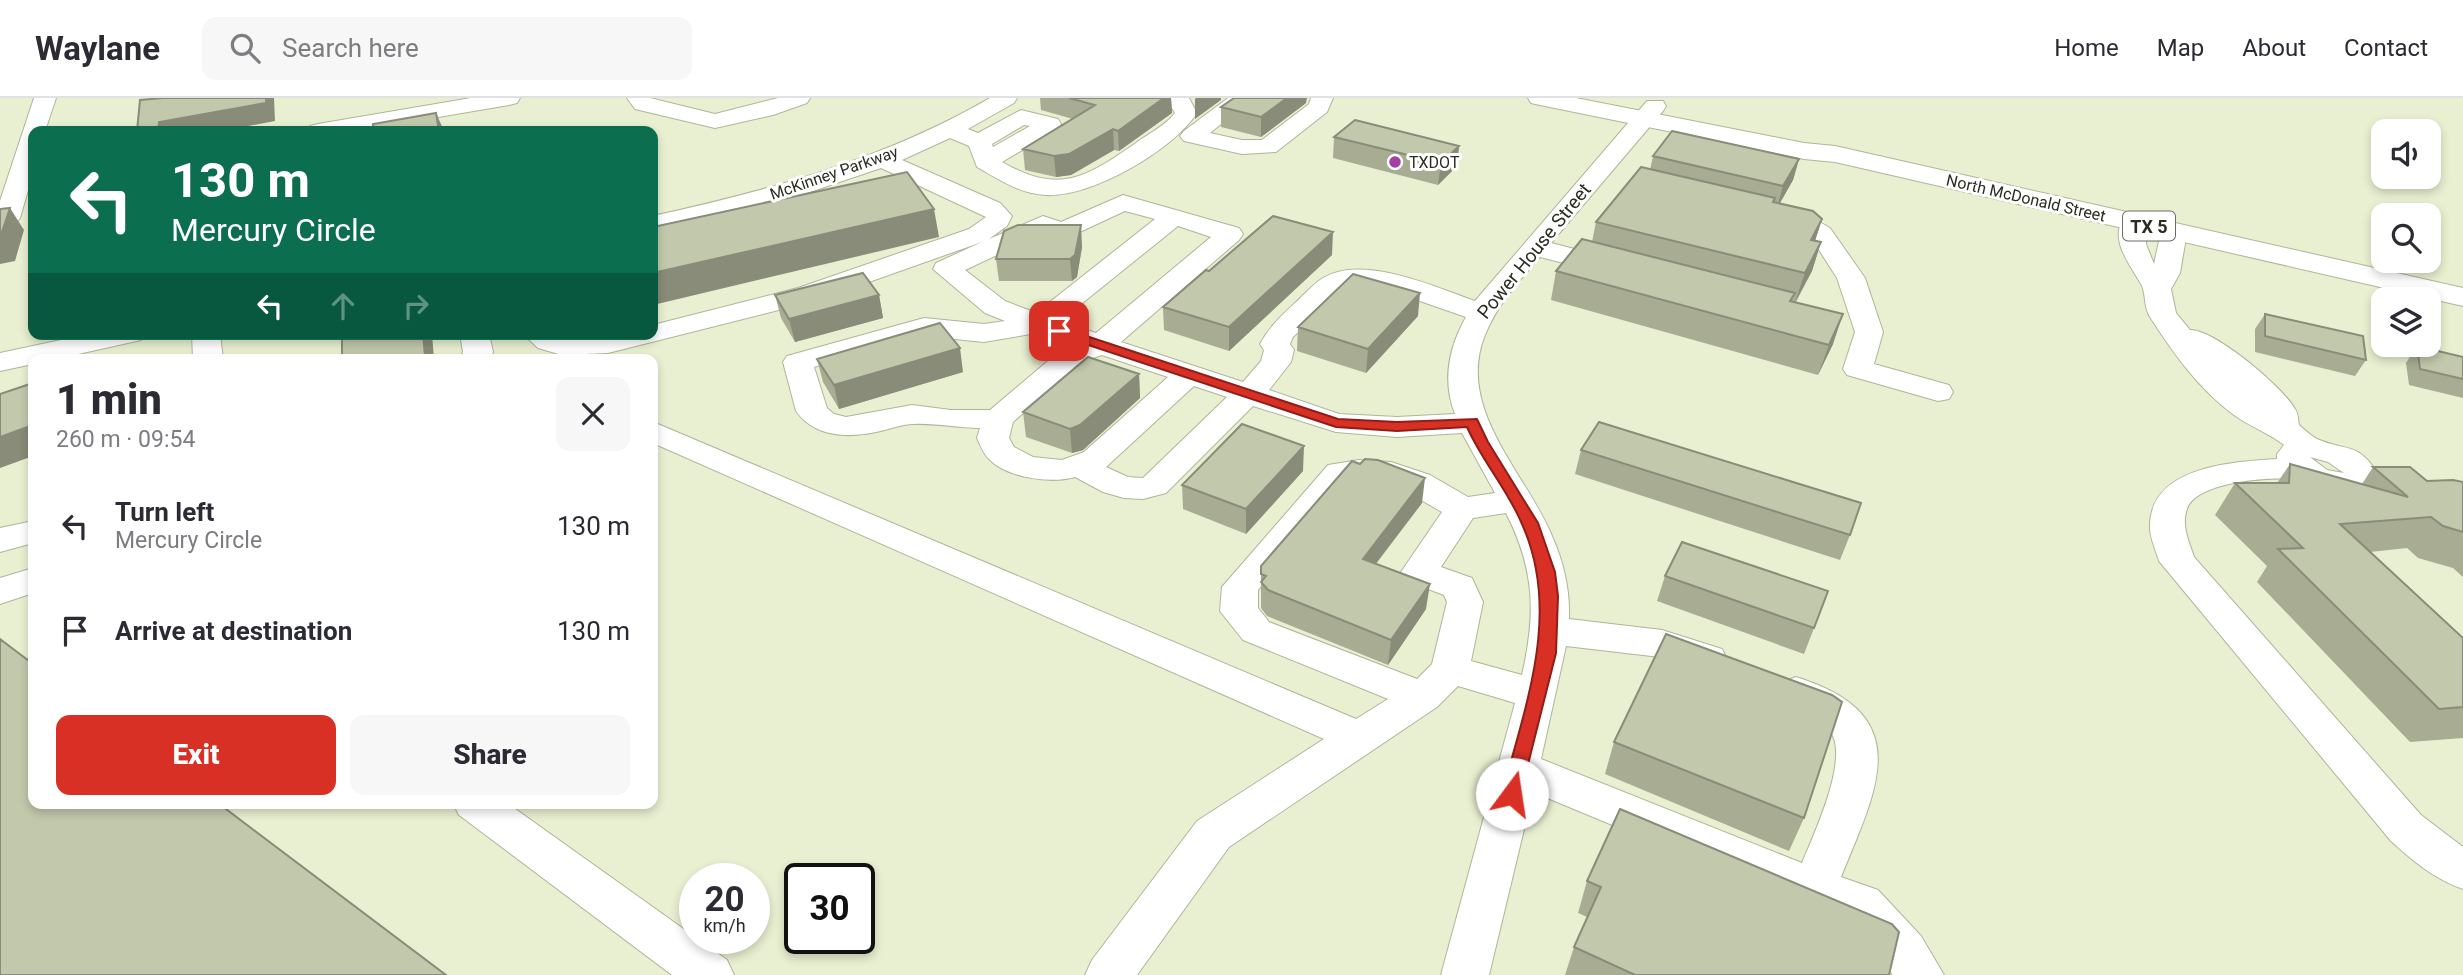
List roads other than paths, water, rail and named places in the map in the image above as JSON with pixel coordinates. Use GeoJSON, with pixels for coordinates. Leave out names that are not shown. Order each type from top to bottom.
{"type":"FeatureCollection","features":[{"type":"Feature","properties":{"kind":"main road","name":"North McDonald Street"},"geometry":{"type":"LineString","coordinates":[[1540,98],[1640,107],[1804,151],[1835,154],[2463,297]]}},
{"type":"Feature","properties":{"kind":"street"},"geometry":{"type":"LineString","coordinates":[[37,126],[46,98]]}},
{"type":"Feature","properties":{"kind":"street"},"geometry":{"type":"LineString","coordinates":[[397,118],[417,98]]}},
{"type":"Feature","properties":{"kind":"street"},"geometry":{"type":"LineString","coordinates":[[432,98],[457,107]]}},
{"type":"Feature","properties":{"kind":"street"},"geometry":{"type":"LineString","coordinates":[[352,126],[509,98]]}},
{"type":"Feature","properties":{"kind":"street"},"geometry":{"type":"LineString","coordinates":[[638,98],[643,104],[715,121],[799,98]]}},
{"type":"Feature","properties":{"kind":"street","name":"McKinney Parkway"},"geometry":{"type":"LineString","coordinates":[[658,223],[773,194],[880,159],[949,129],[1006,98]]}},
{"type":"Feature","properties":{"kind":"street"},"geometry":{"type":"LineString","coordinates":[[1153,98],[1181,103],[1202,102],[1210,98]]}},
{"type":"Feature","properties":{"kind":"street"},"geometry":{"type":"LineString","coordinates":[[1242,98],[1192,136],[1242,147],[1268,147],[1319,107],[1322,98]]}},
{"type":"Feature","properties":{"kind":"street"},"geometry":{"type":"LineString","coordinates":[[949,129],[1019,181],[1042,188],[1079,184],[1097,177],[1180,122],[1186,113],[1181,103]]}},
{"type":"Feature","properties":{"kind":"street","name":"Power House Street"},"geometry":{"type":"LineString","coordinates":[[1465,975],[1519,768],[1549,630],[1547,572],[1530,523],[1472,422],[1466,404],[1463,371],[1468,340],[1480,312],[1534,247],[1609,178],[1640,107]]}},
{"type":"Feature","properties":{"kind":"street"},"geometry":{"type":"LineString","coordinates":[[0,159],[28,142]]}},
{"type":"Feature","properties":{"kind":"street"},"geometry":{"type":"LineString","coordinates":[[0,219],[7,218],[28,152]]}},
{"type":"Feature","properties":{"kind":"street"},"geometry":{"type":"LineString","coordinates":[[658,332],[808,295],[978,235],[999,221],[999,216],[991,208],[880,159]]}},
{"type":"Feature","properties":{"kind":"street"},"geometry":{"type":"LineString","coordinates":[[1188,374],[1096,459],[1064,470],[1027,466],[1001,453],[993,438],[998,419],[1071,356],[1101,345],[1230,234],[1123,202],[1062,231],[1043,224],[946,269],[995,307],[1039,324],[1101,345],[1188,374],[1317,418],[1355,425],[1397,427],[1472,422]]}},
{"type":"Feature","properties":{"kind":"street"},"geometry":{"type":"LineString","coordinates":[[1750,211],[1807,225],[1821,234],[1851,278],[1869,332],[1858,369],[1938,392]]}},
{"type":"Feature","properties":{"kind":"street"},"geometry":{"type":"LineString","coordinates":[[998,419],[951,419],[912,414],[846,427],[822,421],[812,411],[798,362],[924,327],[984,333],[1039,324],[1174,218]]}},
{"type":"Feature","properties":{"kind":"street"},"geometry":{"type":"LineString","coordinates":[[2133,223],[2133,244],[2141,264],[2157,289],[2158,304],[2187,351],[2222,390],[2298,448],[2336,453],[2359,467],[2396,472]]}},
{"type":"Feature","properties":{"kind":"street"},"geometry":{"type":"LineString","coordinates":[[2157,289],[2166,272],[2174,232]]}},
{"type":"Feature","properties":{"kind":"street"},"geometry":{"type":"LineString","coordinates":[[1534,247],[1641,274]]}},
{"type":"Feature","properties":{"kind":"street"},"geometry":{"type":"LineString","coordinates":[[1077,465],[1124,489],[1139,491],[1154,486],[1276,362],[1279,350],[1275,344],[1280,333],[1339,280],[1356,277],[1376,280],[1480,312]]}},
{"type":"Feature","properties":{"kind":"street"},"geometry":{"type":"LineString","coordinates":[[1843,326],[1869,332]]}},
{"type":"Feature","properties":{"kind":"street"},"geometry":{"type":"LineString","coordinates":[[37,354],[103,340]]}},
{"type":"Feature","properties":{"kind":"street"},"geometry":{"type":"LineString","coordinates":[[544,340],[573,347],[628,340]]}},
{"type":"Feature","properties":{"kind":"street"},"geometry":{"type":"LineString","coordinates":[[0,362],[28,356]]}},
{"type":"Feature","properties":{"kind":"street"},"geometry":{"type":"LineString","coordinates":[[658,433],[1359,737]]}},
{"type":"Feature","properties":{"kind":"street"},"geometry":{"type":"LineString","coordinates":[[2298,448],[2248,470],[2214,475],[2188,486],[2175,497],[2167,512],[2168,541],[2177,561],[2406,828],[2435,853],[2463,870]]}},
{"type":"Feature","properties":{"kind":"street"},"geometry":{"type":"LineString","coordinates":[[1516,501],[1462,509],[1422,484],[1392,471],[1367,468],[1340,472],[1240,587],[1239,611],[1256,631],[1437,683],[1537,694]]}},
{"type":"Feature","properties":{"kind":"street"},"geometry":{"type":"LineString","coordinates":[[1109,975],[1213,834],[1437,683],[1465,602],[1459,587],[1419,572],[1462,509]]}},
{"type":"Feature","properties":{"kind":"street"},"geometry":{"type":"LineString","coordinates":[[0,540],[28,533]]}},
{"type":"Feature","properties":{"kind":"street"},"geometry":{"type":"LineString","coordinates":[[0,591],[28,582]]}},
{"type":"Feature","properties":{"kind":"street"},"geometry":{"type":"LineString","coordinates":[[1549,630],[1661,644],[1796,691],[1835,713],[1853,730],[1859,745],[1840,825],[1814,887]]}},
{"type":"Feature","properties":{"kind":"street"},"geometry":{"type":"LineString","coordinates":[[1519,768],[1862,904],[1904,951],[1920,975]]}},
{"type":"Feature","properties":{"kind":"street"},"geometry":{"type":"LineString","coordinates":[[482,809],[710,975]]}},
{"type":"Feature","properties":{"kind":"place","name":"TXDOT"},"geometry":{"type":"Point","coordinates":[1395,162]}}]}
